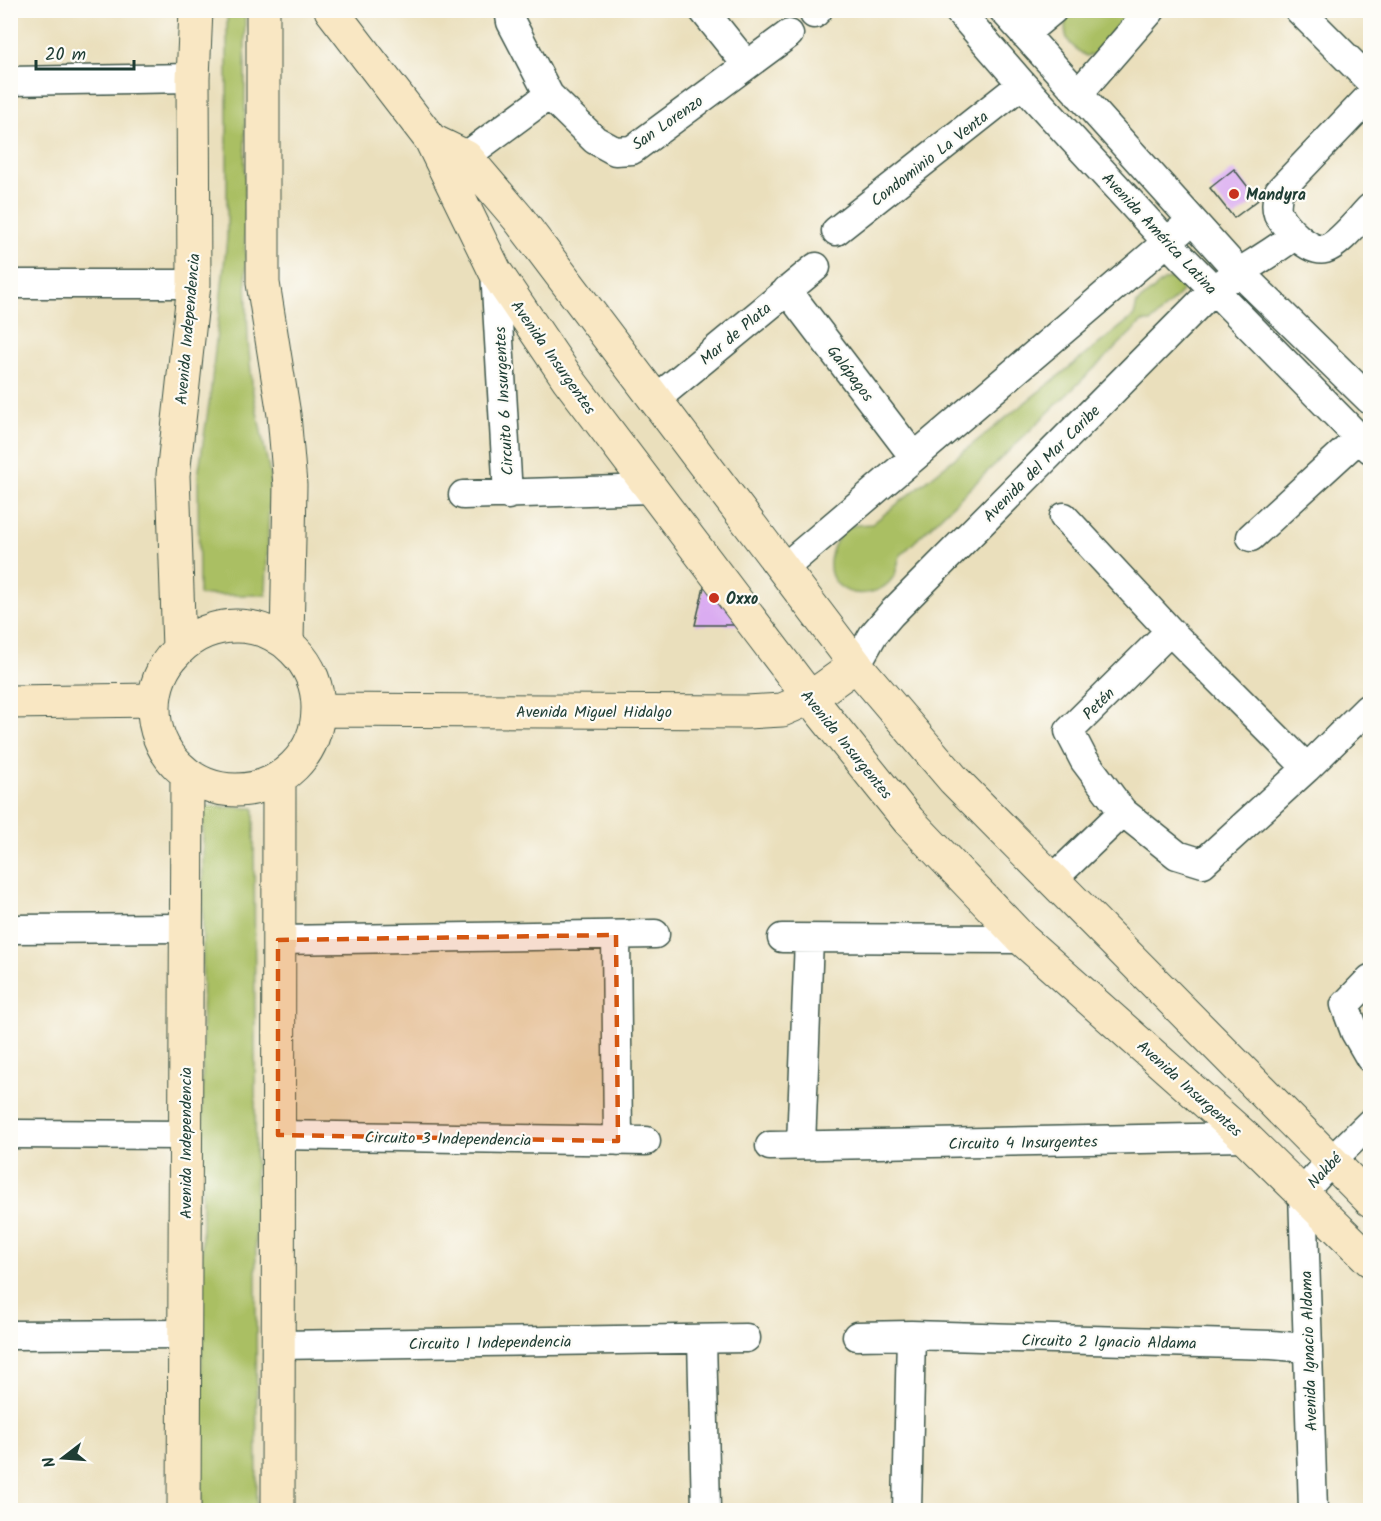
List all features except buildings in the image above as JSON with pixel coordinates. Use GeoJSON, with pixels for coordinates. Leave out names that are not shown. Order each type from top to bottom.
{"type":"FeatureCollection","features":[{"type":"Feature","properties":{"kind":"main road","name":"Avenida Independencia"},"geometry":{"type":"LineString","coordinates":[[179,648],[173,475],[194,284],[193,78],[196,10]]}},
{"type":"Feature","properties":{"kind":"main road"},"geometry":{"type":"LineString","coordinates":[[263,10],[263,283],[284,415],[290,485],[287,642]]}},
{"type":"Feature","properties":{"kind":"main road","name":"Avenida Insurgentes"},"geometry":{"type":"LineString","coordinates":[[332,10],[431,140],[518,218],[856,665],[954,780],[1371,1200]]}},
{"type":"Feature","properties":{"kind":"main road","name":"Avenida Insurgentes"},"geometry":{"type":"LineString","coordinates":[[456,164],[495,271],[568,379],[810,698],[909,821],[1022,939],[1245,1137],[1371,1260]]}},
{"type":"Feature","properties":{"kind":"main road"},"geometry":{"type":"LineString","coordinates":[[232,625],[261,628],[287,642],[311,672],[320,710],[314,738],[300,762],[279,780],[248,790],[216,789],[187,775],[168,754],[156,729],[154,700],[162,672],[179,648],[203,631],[232,625]]}},
{"type":"Feature","properties":{"kind":"main road","name":"Avenida Miguel Hidalgo"},"geometry":{"type":"LineString","coordinates":[[320,710],[747,712],[782,710],[810,698],[856,665]]}},
{"type":"Feature","properties":{"kind":"main road"},"geometry":{"type":"LineString","coordinates":[[10,702],[154,700]]}},
{"type":"Feature","properties":{"kind":"main road","name":"Avenida Independencia"},"geometry":{"type":"LineString","coordinates":[[184,1510],[187,775]]}},
{"type":"Feature","properties":{"kind":"main road"},"geometry":{"type":"LineString","coordinates":[[278,1510],[279,780]]}},
{"type":"Feature","properties":{"kind":"street","name":"San Lorenzo"},"geometry":{"type":"LineString","coordinates":[[509,10],[511,22],[549,95],[595,140],[615,151],[632,150],[789,34]]}},
{"type":"Feature","properties":{"kind":"street"},"geometry":{"type":"LineString","coordinates":[[703,10],[747,65]]}},
{"type":"Feature","properties":{"kind":"street","name":"Avenida América Latina"},"geometry":{"type":"LineString","coordinates":[[958,10],[1167,242],[1365,443]]}},
{"type":"Feature","properties":{"kind":"street","name":"Avenida América Latina"},"geometry":{"type":"LineString","coordinates":[[1003,10],[1238,271],[1371,400]]}},
{"type":"Feature","properties":{"kind":"street"},"geometry":{"type":"LineString","coordinates":[[1024,34],[1053,10]]}},
{"type":"Feature","properties":{"kind":"street"},"geometry":{"type":"LineString","coordinates":[[1078,94],[1151,10]]}},
{"type":"Feature","properties":{"kind":"street"},"geometry":{"type":"LineString","coordinates":[[1299,10],[1371,81]]}},
{"type":"Feature","properties":{"kind":"street"},"geometry":{"type":"LineString","coordinates":[[10,81],[193,78]]}},
{"type":"Feature","properties":{"kind":"street","name":"Condominio La Venta"},"geometry":{"type":"LineString","coordinates":[[836,231],[1023,84]]}},
{"type":"Feature","properties":{"kind":"street"},"geometry":{"type":"LineString","coordinates":[[456,164],[549,95]]}},
{"type":"Feature","properties":{"kind":"street"},"geometry":{"type":"LineString","coordinates":[[1371,96],[1279,191],[1276,203],[1278,213],[1294,236],[1313,248],[1323,250],[1334,244],[1371,208]]}},
{"type":"Feature","properties":{"kind":"street"},"geometry":{"type":"LineString","coordinates":[[784,568],[1192,221]]}},
{"type":"Feature","properties":{"kind":"street","name":"Avenida del Mar Caribe"},"geometry":{"type":"LineString","coordinates":[[856,665],[873,635],[891,614],[1213,290],[1238,271],[1274,252],[1294,236]]}},
{"type":"Feature","properties":{"kind":"street","name":"Mar de Plata"},"geometry":{"type":"LineString","coordinates":[[656,399],[816,267]]}},
{"type":"Feature","properties":{"kind":"street","name":"Circuito 6 Insurgentes"},"geometry":{"type":"LineString","coordinates":[[495,271],[508,495]]}},
{"type":"Feature","properties":{"kind":"street"},"geometry":{"type":"LineString","coordinates":[[10,284],[194,284]]}},
{"type":"Feature","properties":{"kind":"street","name":"Galápagos"},"geometry":{"type":"LineString","coordinates":[[787,290],[914,457]]}},
{"type":"Feature","properties":{"kind":"street"},"geometry":{"type":"LineString","coordinates":[[1251,537],[1365,443]]}},
{"type":"Feature","properties":{"kind":"street","name":"Circuito 6 Insurgentes"},"geometry":{"type":"LineString","coordinates":[[463,495],[651,489]]}},
{"type":"Feature","properties":{"kind":"street"},"geometry":{"type":"LineString","coordinates":[[1064,517],[1170,631],[1307,768]]}},
{"type":"Feature","properties":{"kind":"street","name":"Petén"},"geometry":{"type":"LineString","coordinates":[[1170,631],[1069,731],[1084,760],[1123,812],[1177,855],[1203,863],[1307,768],[1367,709]]}},
{"type":"Feature","properties":{"kind":"street"},"geometry":{"type":"LineString","coordinates":[[1052,880],[1123,812]]}},
{"type":"Feature","properties":{"kind":"street"},"geometry":{"type":"LineString","coordinates":[[10,929],[186,928]]}},
{"type":"Feature","properties":{"kind":"street"},"geometry":{"type":"LineString","coordinates":[[278,940],[655,934]]}},
{"type":"Feature","properties":{"kind":"street"},"geometry":{"type":"LineString","coordinates":[[616,935],[618,1141]]}},
{"type":"Feature","properties":{"kind":"street"},"geometry":{"type":"LineString","coordinates":[[801,1145],[795,938],[1022,939]]}},
{"type":"Feature","properties":{"kind":"street"},"geometry":{"type":"LineString","coordinates":[[1371,979],[1345,1005],[1355,1032],[1371,1058]]}},
{"type":"Feature","properties":{"kind":"street","name":"Nakbé"},"geometry":{"type":"LineString","coordinates":[[1303,1192],[1331,1161],[1371,1123]]}},
{"type":"Feature","properties":{"kind":"street"},"geometry":{"type":"LineString","coordinates":[[10,1134],[185,1135]]}},
{"type":"Feature","properties":{"kind":"street","name":"Circuito 3 Independencia"},"geometry":{"type":"LineString","coordinates":[[279,1135],[646,1141]]}},
{"type":"Feature","properties":{"kind":"street","name":"Circuito 4 Insurgentes"},"geometry":{"type":"LineString","coordinates":[[770,1146],[1245,1137]]}},
{"type":"Feature","properties":{"kind":"street","name":"Avenida Ignacio Aldama"},"geometry":{"type":"LineString","coordinates":[[1303,1192],[1313,1510]]}},
{"type":"Feature","properties":{"kind":"street"},"geometry":{"type":"LineString","coordinates":[[10,1335],[184,1334]]}},
{"type":"Feature","properties":{"kind":"street"},"geometry":{"type":"LineString","coordinates":[[907,1510],[911,1335]]}},
{"type":"Feature","properties":{"kind":"street","name":"Circuito 2 Ignacio Aldama"},"geometry":{"type":"LineString","coordinates":[[857,1336],[911,1335],[1307,1347]]}},
{"type":"Feature","properties":{"kind":"street","name":"Circuito 1 Independencia"},"geometry":{"type":"LineString","coordinates":[[278,1345],[746,1338]]}},
{"type":"Feature","properties":{"kind":"street"},"geometry":{"type":"LineString","coordinates":[[702,1339],[706,1510]]}},
{"type":"Feature","properties":{"kind":"highlighted area"},"geometry":{"type":"Polygon","coordinates":[[[616,935],[618,1141],[278,1135],[278,940],[616,935]]]}},
{"type":"Feature","properties":{"kind":"green space"},"geometry":{"type":"Polygon","coordinates":[[[227,11],[245,11],[245,239],[248,341],[253,393],[270,474],[266,595],[199,595],[198,476],[210,397],[227,238],[227,11]]]}},
{"type":"Feature","properties":{"kind":"green space"},"geometry":{"type":"Polygon","coordinates":[[[1075,11],[1132,11],[1112,32],[1112,43],[1102,53],[1086,56],[1074,48],[1066,35],[1066,16],[1075,11]]]}},
{"type":"Feature","properties":{"kind":"green space"},"geometry":{"type":"Polygon","coordinates":[[[1175,278],[1183,285],[1181,293],[1151,322],[1142,322],[900,556],[895,574],[890,581],[869,593],[852,592],[838,585],[833,579],[830,563],[834,546],[843,532],[851,526],[872,524],[1134,316],[1137,303],[1165,280],[1175,278]]]}},
{"type":"Feature","properties":{"kind":"green space"},"geometry":{"type":"Polygon","coordinates":[[[203,806],[254,808],[257,1510],[201,1510],[203,806]]]}},
{"type":"Feature","properties":{"kind":"place","name":"Mandyra"},"geometry":{"type":"Point","coordinates":[1234,194]}},
{"type":"Feature","properties":{"kind":"place","name":"Oxxo"},"geometry":{"type":"Point","coordinates":[714,598]}}]}
